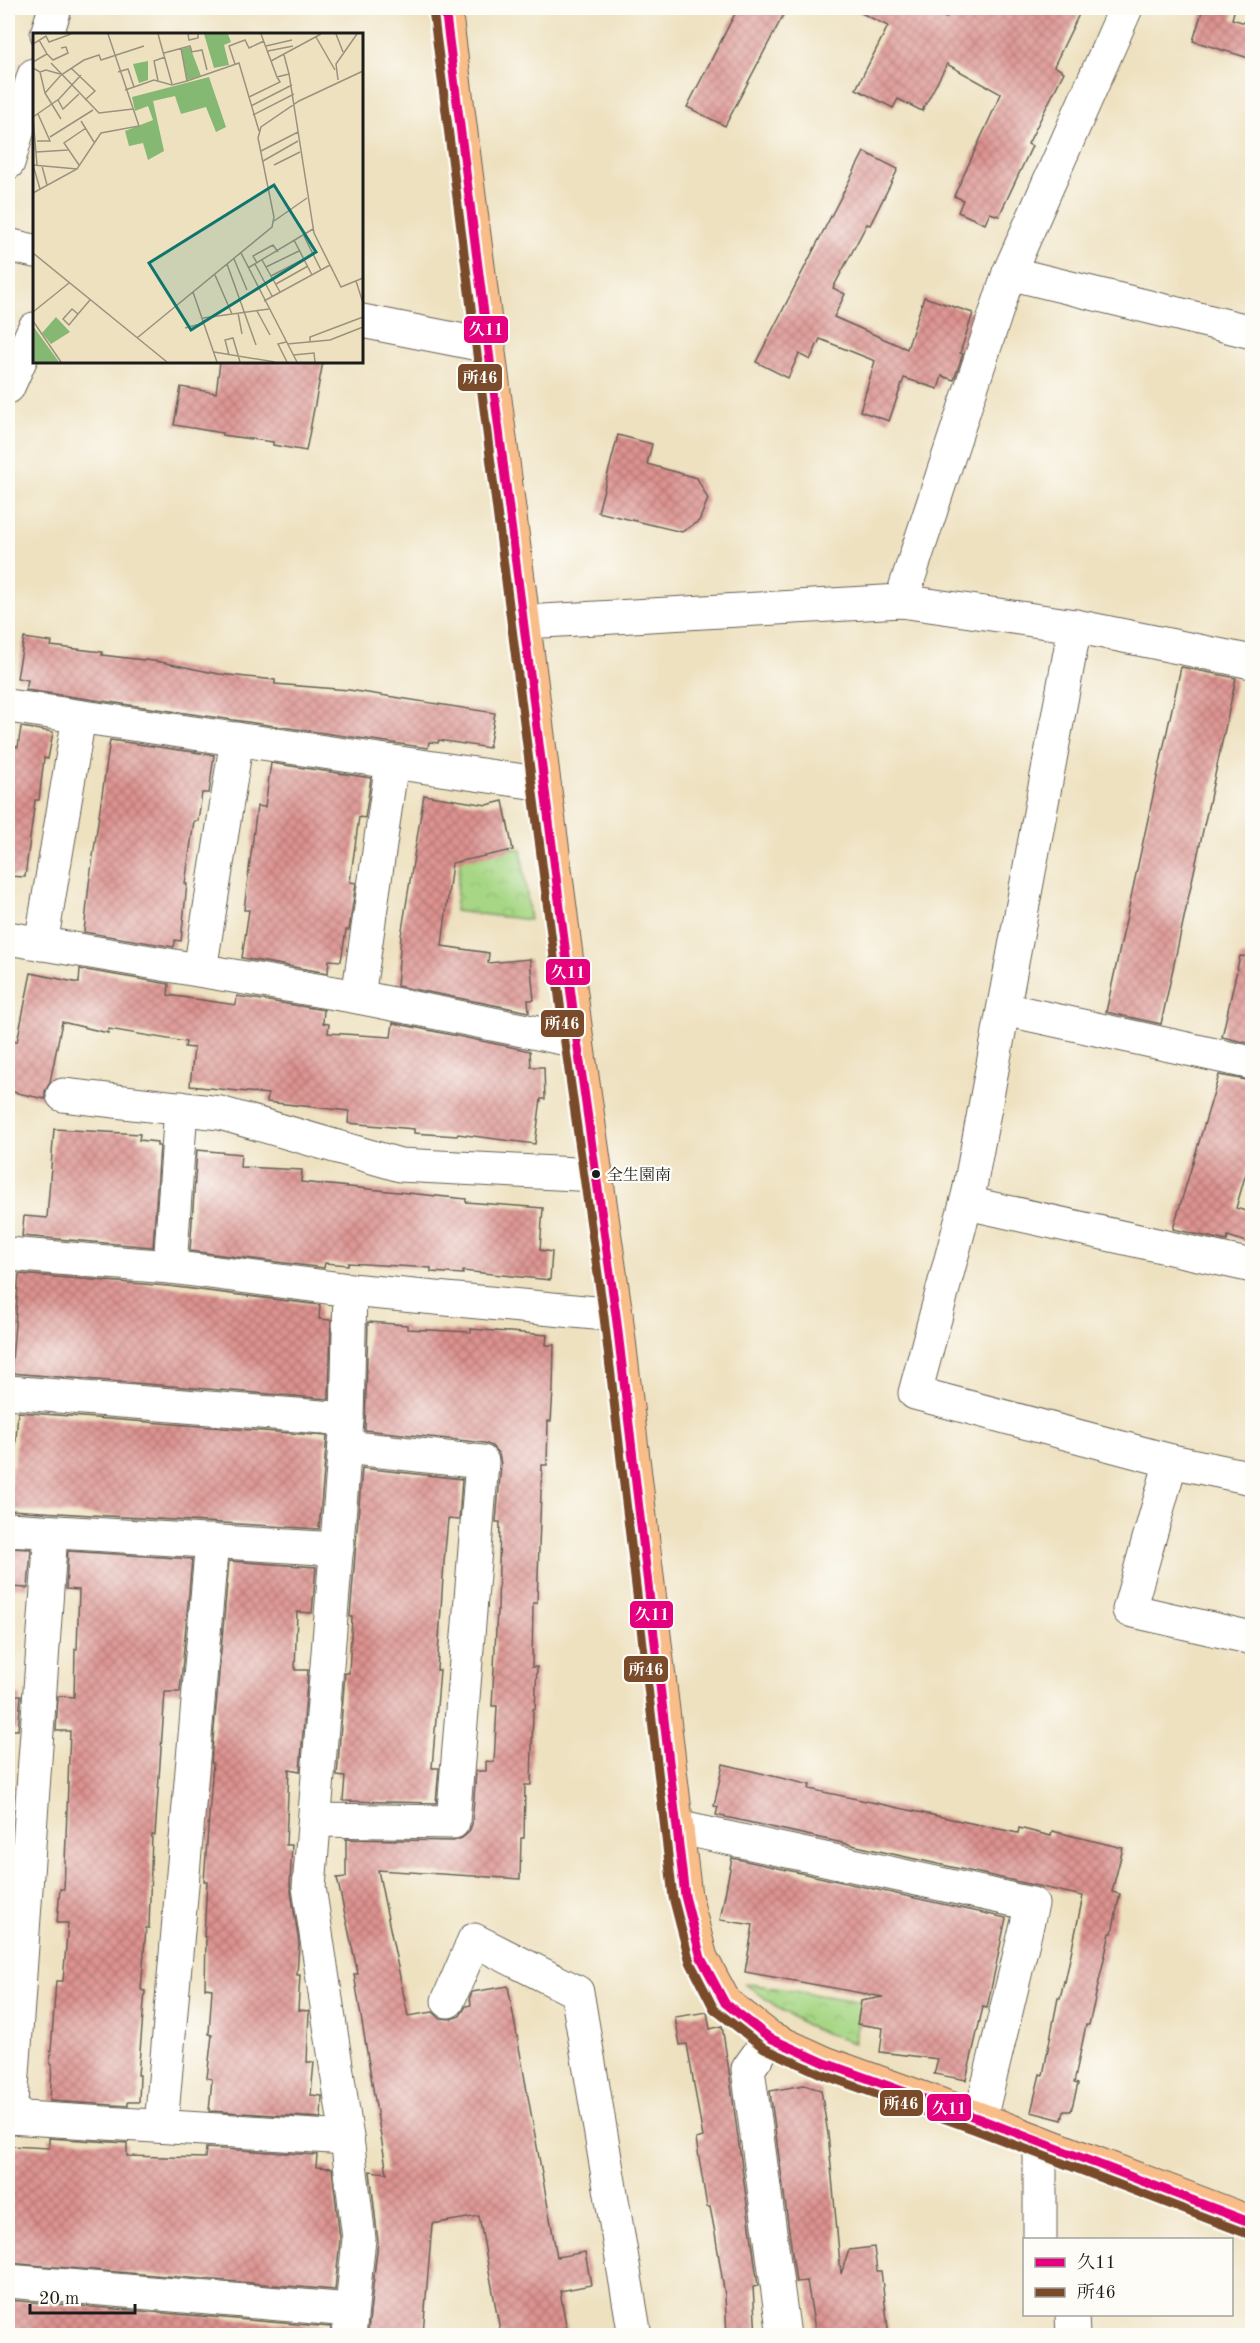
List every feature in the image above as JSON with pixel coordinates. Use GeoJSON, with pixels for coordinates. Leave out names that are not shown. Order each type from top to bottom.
{"type":"FeatureCollection","features":[{"type":"Feature","properties":{"kind":"main road"},"geometry":{"type":"LineString","coordinates":[[445,8],[577,1041],[616,1315],[685,1896],[701,1958],[725,2003],[770,2038],[825,2063],[980,2119],[1252,2223]]}},
{"type":"Feature","properties":{"kind":"street"},"geometry":{"type":"LineString","coordinates":[[47,33],[55,8]]}},
{"type":"Feature","properties":{"kind":"street"},"geometry":{"type":"LineString","coordinates":[[901,601],[1009,273],[1126,8]]}},
{"type":"Feature","properties":{"kind":"street"},"geometry":{"type":"LineString","coordinates":[[8,164],[33,78]]}},
{"type":"Feature","properties":{"kind":"street"},"geometry":{"type":"LineString","coordinates":[[8,245],[33,251]]}},
{"type":"Feature","properties":{"kind":"street"},"geometry":{"type":"LineString","coordinates":[[1009,273],[1252,332]]}},
{"type":"Feature","properties":{"kind":"street"},"geometry":{"type":"LineString","coordinates":[[363,321],[489,346]]}},
{"type":"Feature","properties":{"kind":"street"},"geometry":{"type":"LineString","coordinates":[[8,387],[33,331]]}},
{"type":"Feature","properties":{"kind":"street"},"geometry":{"type":"LineString","coordinates":[[525,622],[901,601],[1076,626],[1252,662]]}},
{"type":"Feature","properties":{"kind":"street"},"geometry":{"type":"LineString","coordinates":[[1076,626],[967,1203],[1252,1266]]}},
{"type":"Feature","properties":{"kind":"street"},"geometry":{"type":"LineString","coordinates":[[8,706],[544,784]]}},
{"type":"Feature","properties":{"kind":"street"},"geometry":{"type":"LineString","coordinates":[[40,944],[79,717]]}},
{"type":"Feature","properties":{"kind":"street"},"geometry":{"type":"LineString","coordinates":[[200,970],[237,739]]}},
{"type":"Feature","properties":{"kind":"street"},"geometry":{"type":"LineString","coordinates":[[358,997],[392,762]]}},
{"type":"Feature","properties":{"kind":"street"},"geometry":{"type":"LineString","coordinates":[[8,938],[358,997],[577,1041]]}},
{"type":"Feature","properties":{"kind":"street"},"geometry":{"type":"LineString","coordinates":[[1004,1009],[1252,1063]]}},
{"type":"Feature","properties":{"kind":"street"},"geometry":{"type":"LineString","coordinates":[[63,1095],[219,1113],[400,1166],[596,1174]]}},
{"type":"Feature","properties":{"kind":"street"},"geometry":{"type":"LineString","coordinates":[[170,1267],[181,1108]]}},
{"type":"Feature","properties":{"kind":"street"},"geometry":{"type":"LineString","coordinates":[[969,1192],[915,1393],[1171,1461],[1252,1478]]}},
{"type":"Feature","properties":{"kind":"street"},"geometry":{"type":"LineString","coordinates":[[8,1254],[170,1267],[350,1290],[616,1315]]}},
{"type":"Feature","properties":{"kind":"street"},"geometry":{"type":"LineString","coordinates":[[8,2281],[350,2323],[359,2239],[347,2138],[309,1887],[346,1433],[350,1290]]}},
{"type":"Feature","properties":{"kind":"street"},"geometry":{"type":"LineString","coordinates":[[8,1392],[346,1433],[482,1462],[453,1822],[315,1820]]}},
{"type":"Feature","properties":{"kind":"street"},"geometry":{"type":"LineString","coordinates":[[1171,1461],[1129,1610],[1252,1638]]}},
{"type":"Feature","properties":{"kind":"street"},"geometry":{"type":"LineString","coordinates":[[8,1529],[337,1549]]}},
{"type":"Feature","properties":{"kind":"street"},"geometry":{"type":"LineString","coordinates":[[51,1532],[9,2117],[347,2138]]}},
{"type":"Feature","properties":{"kind":"street"},"geometry":{"type":"LineString","coordinates":[[161,2126],[212,1541]]}},
{"type":"Feature","properties":{"kind":"street"},"geometry":{"type":"LineString","coordinates":[[677,1827],[1032,1904],[980,2119]]}},
{"type":"Feature","properties":{"kind":"street"},"geometry":{"type":"LineString","coordinates":[[448,2001],[474,1940],[577,1992],[635,2336]]}},
{"type":"Feature","properties":{"kind":"street"},"geometry":{"type":"LineString","coordinates":[[770,2038],[748,2069],[784,2336]]}},
{"type":"Feature","properties":{"kind":"street"},"geometry":{"type":"LineString","coordinates":[[1040,2142],[1040,2238]]}},
{"type":"Feature","properties":{"kind":"street"},"geometry":{"type":"LineString","coordinates":[[1072,2316],[1073,2336]]}},
{"type":"Feature","properties":{"kind":"green space"},"geometry":{"type":"Polygon","coordinates":[[[462,844],[521,849],[530,920],[455,911],[462,844]]]}},
{"type":"Feature","properties":{"kind":"green space"},"geometry":{"type":"Polygon","coordinates":[[[744,1983],[863,2002],[854,2043],[813,2029],[744,1983]]]}},
{"type":"Feature","properties":{"kind":"building"},"geometry":{"type":"Polygon","coordinates":[[[738,8],[787,8],[725,126],[687,107],[738,8]]]}},
{"type":"Feature","properties":{"kind":"building"},"geometry":{"type":"Polygon","coordinates":[[[851,8],[925,8],[946,18],[952,8],[1082,8],[1054,66],[1064,72],[1028,144],[1032,146],[999,216],[990,213],[985,224],[958,212],[963,200],[954,196],[1001,94],[947,64],[922,111],[898,99],[893,108],[856,89],[888,26],[851,8]]]}},
{"type":"Feature","properties":{"kind":"building"},"geometry":{"type":"Polygon","coordinates":[[[1203,8],[1235,8],[1232,19],[1252,25],[1252,59],[1193,41],[1203,8]]]}},
{"type":"Feature","properties":{"kind":"building"},"geometry":{"type":"Polygon","coordinates":[[[864,152],[898,169],[870,225],[867,224],[833,288],[845,294],[834,317],[907,349],[924,297],[973,313],[954,380],[942,376],[938,389],[904,378],[889,421],[860,411],[875,361],[820,339],[810,360],[799,354],[788,378],[756,362],[864,152]]]}},
{"type":"Feature","properties":{"kind":"building"},"geometry":{"type":"Polygon","coordinates":[[[220,363],[323,363],[306,451],[273,445],[273,442],[174,425],[181,387],[216,393],[220,363]]]}},
{"type":"Feature","properties":{"kind":"building"},"geometry":{"type":"Polygon","coordinates":[[[618,435],[652,444],[647,464],[697,478],[708,499],[699,521],[682,532],[598,512],[618,435]]]}},
{"type":"Feature","properties":{"kind":"building"},"geometry":{"type":"Polygon","coordinates":[[[24,638],[52,642],[51,646],[102,652],[102,655],[161,662],[219,674],[275,680],[275,684],[349,690],[495,713],[489,748],[439,740],[438,743],[429,742],[428,748],[26,690],[28,680],[17,678],[24,638]]]}},
{"type":"Feature","properties":{"kind":"building"},"geometry":{"type":"Polygon","coordinates":[[[1181,667],[1236,678],[1161,1024],[1106,1012],[1181,667]]]}},
{"type":"Feature","properties":{"kind":"building"},"geometry":{"type":"Polygon","coordinates":[[[21,727],[53,732],[48,759],[44,758],[39,800],[35,800],[25,877],[8,876],[8,769],[12,746],[18,747],[21,727]]]}},
{"type":"Feature","properties":{"kind":"building"},"geometry":{"type":"Polygon","coordinates":[[[110,740],[214,755],[209,793],[202,793],[198,821],[194,821],[185,884],[187,884],[181,941],[175,940],[174,947],[84,932],[110,740]]]}},
{"type":"Feature","properties":{"kind":"building"},"geometry":{"type":"Polygon","coordinates":[[[271,763],[371,778],[365,818],[359,817],[350,882],[356,883],[349,930],[346,930],[341,961],[329,960],[328,973],[242,958],[249,910],[244,910],[257,806],[265,807],[271,763]]]}},
{"type":"Feature","properties":{"kind":"building"},"geometry":{"type":"Polygon","coordinates":[[[424,795],[487,805],[503,801],[513,850],[452,863],[442,946],[489,953],[488,963],[530,959],[534,1000],[528,1000],[529,1012],[397,986],[401,936],[424,795]]]}},
{"type":"Feature","properties":{"kind":"building"},"geometry":{"type":"Polygon","coordinates":[[[1240,956],[1252,957],[1252,1044],[1222,1037],[1240,956]]]}},
{"type":"Feature","properties":{"kind":"building"},"geometry":{"type":"Polygon","coordinates":[[[80,969],[169,984],[168,995],[236,1005],[237,996],[324,1010],[323,1023],[329,1024],[328,1033],[391,1037],[393,1023],[530,1051],[531,1067],[544,1067],[545,1099],[541,1099],[535,1144],[458,1134],[457,1136],[414,1133],[414,1129],[348,1123],[349,1111],[267,1102],[268,1094],[190,1086],[194,1048],[185,1047],[186,1042],[109,1029],[108,1033],[62,1022],[45,1099],[8,1091],[8,1040],[17,1042],[31,973],[79,983],[80,969]]]}},
{"type":"Feature","properties":{"kind":"building"},"geometry":{"type":"Polygon","coordinates":[[[1219,1075],[1252,1081],[1252,1152],[1236,1208],[1252,1213],[1252,1244],[1228,1236],[1227,1241],[1173,1229],[1219,1075]]]}},
{"type":"Feature","properties":{"kind":"building"},"geometry":{"type":"Polygon","coordinates":[[[54,1129],[140,1134],[139,1140],[157,1142],[157,1146],[160,1146],[153,1247],[22,1236],[24,1216],[47,1218],[54,1129]]]}},
{"type":"Feature","properties":{"kind":"building"},"geometry":{"type":"Polygon","coordinates":[[[197,1150],[241,1154],[240,1167],[302,1170],[301,1182],[466,1199],[466,1202],[543,1208],[540,1250],[552,1252],[550,1280],[463,1271],[463,1274],[431,1272],[431,1268],[348,1263],[348,1265],[325,1263],[324,1268],[190,1251],[197,1150]]]}},
{"type":"Feature","properties":{"kind":"building"},"geometry":{"type":"Polygon","coordinates":[[[19,1274],[168,1286],[320,1305],[319,1319],[331,1320],[329,1399],[11,1373],[19,1274]]]}},
{"type":"Feature","properties":{"kind":"building"},"geometry":{"type":"Polygon","coordinates":[[[368,1322],[407,1325],[407,1329],[471,1332],[471,1329],[547,1335],[546,1345],[554,1345],[547,1465],[542,1465],[537,1603],[533,1603],[532,1667],[537,1667],[535,1709],[533,1709],[531,1785],[525,1785],[524,1838],[521,1838],[520,1879],[378,1870],[408,2016],[433,2012],[440,2018],[451,2019],[460,2016],[466,2006],[471,2005],[472,1992],[508,1986],[557,2257],[585,2252],[591,2285],[560,2291],[568,2336],[501,2336],[479,2216],[432,2224],[423,2334],[368,2331],[378,2241],[370,2171],[387,2173],[354,1974],[358,1974],[337,1878],[346,1877],[346,1839],[453,1841],[469,1832],[472,1824],[476,1771],[486,1771],[486,1761],[494,1762],[497,1706],[492,1706],[498,1610],[500,1522],[496,1522],[501,1464],[499,1454],[492,1446],[485,1443],[365,1430],[368,1322]]]}},
{"type":"Feature","properties":{"kind":"building"},"geometry":{"type":"Polygon","coordinates":[[[18,1412],[327,1436],[319,1529],[10,1510],[11,1466],[14,1466],[18,1412]]]}},
{"type":"Feature","properties":{"kind":"building"},"geometry":{"type":"Polygon","coordinates":[[[362,1468],[462,1479],[459,1520],[448,1519],[444,1562],[437,1670],[440,1670],[432,1768],[439,1768],[436,1803],[343,1801],[345,1777],[337,1776],[345,1673],[349,1673],[352,1617],[350,1617],[362,1468]]]}},
{"type":"Feature","properties":{"kind":"building"},"geometry":{"type":"Polygon","coordinates":[[[8,1548],[31,1549],[28,1588],[8,1587],[8,1548]]]}},
{"type":"Feature","properties":{"kind":"building"},"geometry":{"type":"Polygon","coordinates":[[[68,1551],[192,1559],[180,1692],[165,1692],[155,1835],[152,1835],[149,1928],[146,1928],[141,1990],[145,1991],[138,2075],[140,2075],[139,2102],[128,2102],[128,2106],[50,2101],[52,2064],[50,2064],[56,1981],[63,1981],[68,1923],[57,1923],[60,1889],[64,1889],[70,1731],[56,1731],[58,1696],[74,1697],[79,1590],[66,1589],[68,1551]]]}},
{"type":"Feature","properties":{"kind":"building"},"geometry":{"type":"Polygon","coordinates":[[[229,1561],[316,1567],[312,1613],[297,1612],[295,1670],[308,1670],[300,1771],[289,1769],[286,1845],[292,1845],[290,1885],[299,1943],[298,2010],[309,2011],[307,2062],[314,2062],[311,2095],[322,2096],[321,2118],[209,2111],[212,2079],[207,2078],[212,2035],[209,2034],[212,1989],[205,1988],[206,1937],[204,1937],[207,1881],[204,1881],[213,1763],[211,1763],[229,1561]]]}},
{"type":"Feature","properties":{"kind":"building"},"geometry":{"type":"Polygon","coordinates":[[[8,1695],[21,1695],[18,1730],[8,1730],[8,1695]]]}},
{"type":"Feature","properties":{"kind":"building"},"geometry":{"type":"Polygon","coordinates":[[[723,1764],[810,1785],[809,1789],[1018,1833],[1019,1828],[1051,1836],[1052,1831],[1123,1848],[1112,1892],[1120,1894],[1112,1933],[1110,1933],[1089,2025],[1086,2025],[1074,2083],[1078,2084],[1071,2111],[1064,2111],[1062,2120],[1031,2112],[1040,2074],[1043,2075],[1058,1998],[1060,1998],[1065,1982],[1083,1896],[716,1815],[718,1807],[714,1806],[723,1764]]]}},
{"type":"Feature","properties":{"kind":"building"},"geometry":{"type":"Polygon","coordinates":[[[732,1858],[1006,1918],[987,2008],[983,2007],[966,2080],[934,2074],[938,2059],[880,2052],[883,2028],[857,2024],[861,2001],[883,1997],[745,1972],[753,1925],[720,1920],[732,1858]]]}},
{"type":"Feature","properties":{"kind":"building"},"geometry":{"type":"Polygon","coordinates":[[[707,2012],[710,2029],[722,2026],[729,2071],[758,2286],[753,2287],[756,2336],[727,2336],[725,2296],[696,2139],[703,2137],[687,2044],[680,2045],[675,2017],[707,2012]]]}},
{"type":"Feature","properties":{"kind":"building"},"geometry":{"type":"Polygon","coordinates":[[[804,2085],[821,2090],[828,2134],[841,2274],[849,2250],[874,2247],[877,2271],[881,2271],[889,2336],[816,2336],[807,2281],[796,2282],[770,2091],[804,2085]]]}},
{"type":"Feature","properties":{"kind":"building"},"geometry":{"type":"Polygon","coordinates":[[[49,2138],[127,2143],[127,2156],[205,2158],[206,2148],[317,2155],[316,2167],[332,2168],[340,2239],[335,2290],[8,2263],[10,2146],[49,2148],[49,2138]]]}},
{"type":"Feature","properties":{"kind":"building"},"geometry":{"type":"Polygon","coordinates":[[[8,2300],[331,2327],[330,2336],[8,2336],[8,2300]]]}},
{"type":"Feature","properties":{"kind":"transit line","name":"久11"},"geometry":{"type":"LineString","coordinates":[[445,8],[577,1041],[616,1315],[685,1896],[701,1958],[725,2003],[770,2038],[825,2063],[980,2119],[1252,2223]]}},
{"type":"Feature","properties":{"kind":"transit line","name":"所46"},"geometry":{"type":"LineString","coordinates":[[433,10],[565,1043],[604,1317],[673,1897],[690,1962],[714,2009],[764,2048],[821,2074],[976,2130],[1248,2234]]}},
{"type":"Feature","properties":{"kind":"place","name":"全生園南"},"geometry":{"type":"Point","coordinates":[596,1174]}}]}
